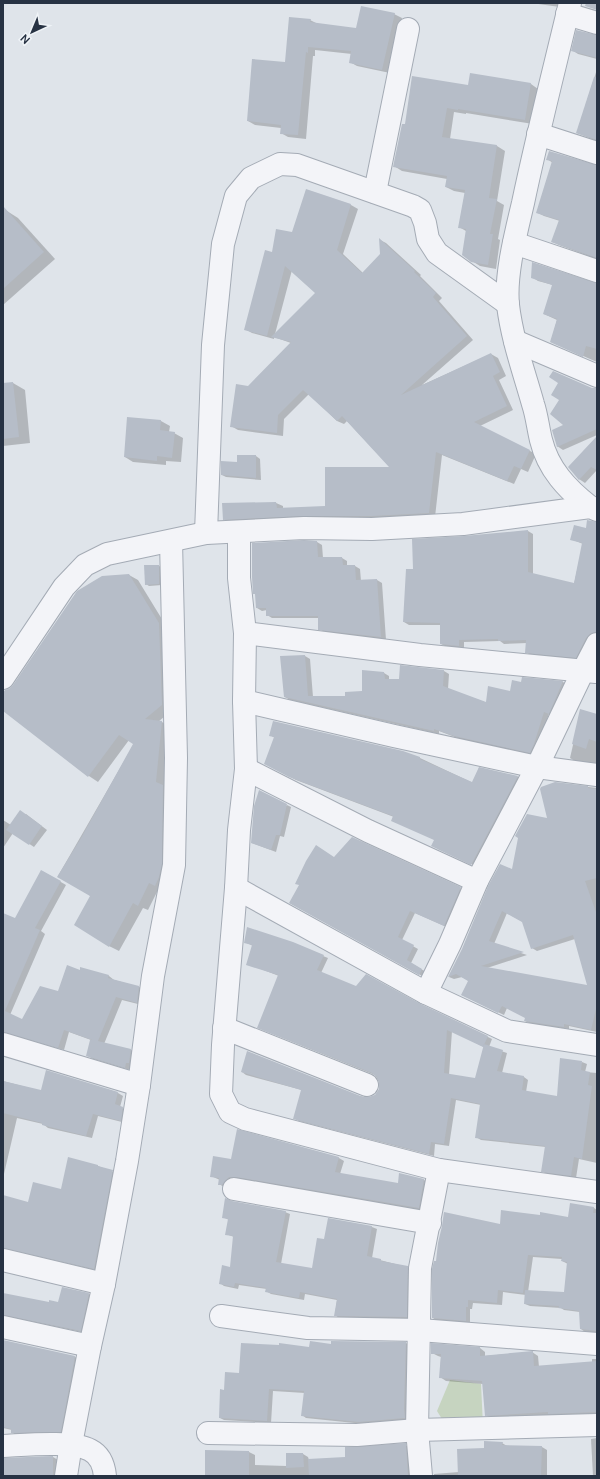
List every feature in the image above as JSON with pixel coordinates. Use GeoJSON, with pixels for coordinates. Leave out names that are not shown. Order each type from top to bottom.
{"type":"FeatureCollection","features":[{"type":"Feature","properties":{"kind":"street"},"geometry":{"type":"LineString","coordinates":[[593,508],[571,492],[553,470],[541,441],[536,414],[515,341],[508,304],[509,278],[514,243],[568,9],[597,23]]}},
{"type":"Feature","properties":{"kind":"street"},"geometry":{"type":"LineString","coordinates":[[375,192],[408,29]]}},
{"type":"Feature","properties":{"kind":"street"},"geometry":{"type":"LineString","coordinates":[[538,134],[597,153]]}},
{"type":"Feature","properties":{"kind":"street"},"geometry":{"type":"LineString","coordinates":[[206,533],[214,337],[223,244],[236,196],[251,178],[280,164],[297,165],[375,192],[420,210],[425,223],[428,239],[437,253],[508,304]]}},
{"type":"Feature","properties":{"kind":"street"},"geometry":{"type":"LineString","coordinates":[[514,243],[597,271]]}},
{"type":"Feature","properties":{"kind":"street"},"geometry":{"type":"LineString","coordinates":[[515,341],[597,376]]}},
{"type":"Feature","properties":{"kind":"street"},"geometry":{"type":"LineString","coordinates":[[3,678],[64,587],[85,565],[107,554],[206,533],[304,528],[372,529],[463,524],[593,508]]}},
{"type":"Feature","properties":{"kind":"street"},"geometry":{"type":"LineString","coordinates":[[239,532],[240,578],[245,633],[244,701],[246,769],[239,830],[236,888],[224,1028],[221,1094],[230,1112],[245,1119],[439,1170],[597,1192]]}},
{"type":"Feature","properties":{"kind":"street"},"geometry":{"type":"LineString","coordinates":[[66,1476],[127,1161],[139,1085],[153,976],[174,865],[176,758],[170,541]]}},
{"type":"Feature","properties":{"kind":"street"},"geometry":{"type":"LineString","coordinates":[[245,633],[420,655],[590,671]]}},
{"type":"Feature","properties":{"kind":"street"},"geometry":{"type":"LineString","coordinates":[[426,993],[450,944],[477,881],[536,767],[590,671],[597,644]]}},
{"type":"Feature","properties":{"kind":"street"},"geometry":{"type":"LineString","coordinates":[[244,701],[536,767],[597,775]]}},
{"type":"Feature","properties":{"kind":"street"},"geometry":{"type":"LineString","coordinates":[[246,769],[368,831],[477,881]]}},
{"type":"Feature","properties":{"kind":"street"},"geometry":{"type":"LineString","coordinates":[[236,888],[426,993],[507,1031],[597,1045]]}},
{"type":"Feature","properties":{"kind":"street"},"geometry":{"type":"LineString","coordinates":[[224,1028],[367,1085]]}},
{"type":"Feature","properties":{"kind":"street"},"geometry":{"type":"LineString","coordinates":[[3,1044],[139,1085]]}},
{"type":"Feature","properties":{"kind":"street"},"geometry":{"type":"LineString","coordinates":[[421,1476],[416,1430],[420,1330],[420,1268],[430,1223],[439,1170]]}},
{"type":"Feature","properties":{"kind":"street"},"geometry":{"type":"LineString","coordinates":[[234,1189],[430,1223]]}},
{"type":"Feature","properties":{"kind":"street"},"geometry":{"type":"LineString","coordinates":[[3,1260],[104,1284]]}},
{"type":"Feature","properties":{"kind":"street"},"geometry":{"type":"LineString","coordinates":[[222,1316],[308,1328],[420,1330],[597,1344]]}},
{"type":"Feature","properties":{"kind":"street"},"geometry":{"type":"LineString","coordinates":[[3,1327],[90,1346]]}},
{"type":"Feature","properties":{"kind":"street"},"geometry":{"type":"LineString","coordinates":[[208,1433],[357,1435],[416,1430],[597,1425]]}},
{"type":"Feature","properties":{"kind":"street"},"geometry":{"type":"LineString","coordinates":[[3,1446],[71,1444],[90,1450],[100,1458],[105,1476]]}},
{"type":"Feature","properties":{"kind":"green space"},"geometry":{"type":"Polygon","coordinates":[[[450,1380],[481,1384],[483,1426],[447,1427],[437,1411],[450,1380]]]}},
{"type":"Feature","properties":{"kind":"building"},"geometry":{"type":"Polygon","coordinates":[[[586,3],[597,3],[597,10],[585,6],[586,3]]]}},
{"type":"Feature","properties":{"kind":"building"},"geometry":{"type":"Polygon","coordinates":[[[361,6],[395,13],[382,70],[349,63],[351,51],[308,47],[308,53],[306,52],[298,135],[280,134],[281,125],[247,121],[252,59],[285,62],[289,17],[311,19],[310,22],[356,28],[361,6]]]}},
{"type":"Feature","properties":{"kind":"building"},"geometry":{"type":"Polygon","coordinates":[[[576,30],[597,35],[597,58],[571,51],[576,30]]]}},
{"type":"Feature","properties":{"kind":"building"},"geometry":{"type":"Polygon","coordinates":[[[470,73],[531,83],[525,120],[447,108],[442,137],[497,145],[489,198],[497,199],[490,234],[493,234],[488,265],[471,262],[462,255],[466,229],[458,228],[465,190],[445,187],[447,176],[393,167],[402,124],[405,124],[412,76],[468,85],[470,73]]]}},
{"type":"Feature","properties":{"kind":"building"},"geometry":{"type":"Polygon","coordinates":[[[594,77],[597,77],[597,140],[576,133],[594,77]]]}},
{"type":"Feature","properties":{"kind":"building"},"geometry":{"type":"Polygon","coordinates":[[[549,151],[597,165],[597,258],[551,242],[559,220],[536,213],[552,161],[546,160],[549,151]]]}},
{"type":"Feature","properties":{"kind":"building"},"geometry":{"type":"Polygon","coordinates":[[[306,189],[351,204],[337,250],[362,273],[380,254],[379,238],[415,271],[414,272],[436,293],[433,297],[467,336],[401,395],[491,353],[500,372],[493,376],[507,406],[474,422],[530,450],[521,469],[514,466],[507,481],[436,452],[429,513],[372,516],[303,516],[223,520],[222,503],[276,502],[277,508],[325,506],[325,467],[389,467],[342,416],[337,421],[303,390],[278,415],[277,433],[230,427],[236,384],[248,386],[291,342],[271,337],[315,293],[285,266],[267,336],[244,330],[265,250],[272,252],[276,229],[292,232],[306,189]]]}},
{"type":"Feature","properties":{"kind":"building"},"geometry":{"type":"Polygon","coordinates":[[[3,206],[44,252],[3,289],[3,206]]]}},
{"type":"Feature","properties":{"kind":"building"},"geometry":{"type":"Polygon","coordinates":[[[532,262],[597,283],[597,349],[586,346],[583,357],[550,342],[557,319],[543,314],[552,285],[531,278],[532,262]]]}},
{"type":"Feature","properties":{"kind":"building"},"geometry":{"type":"Polygon","coordinates":[[[553,371],[592,388],[597,388],[597,429],[557,447],[552,430],[563,425],[550,414],[559,400],[551,395],[558,383],[549,377],[553,371]]]}},
{"type":"Feature","properties":{"kind":"building"},"geometry":{"type":"Polygon","coordinates":[[[13,382],[19,437],[3,439],[3,383],[13,382]]]}},
{"type":"Feature","properties":{"kind":"building"},"geometry":{"type":"Polygon","coordinates":[[[127,417],[161,420],[160,430],[175,432],[172,458],[157,456],[157,461],[124,457],[127,417]]]}},
{"type":"Feature","properties":{"kind":"building"},"geometry":{"type":"Polygon","coordinates":[[[597,436],[597,470],[591,467],[579,480],[568,467],[597,436]]]}},
{"type":"Feature","properties":{"kind":"building"},"geometry":{"type":"Polygon","coordinates":[[[237,455],[256,455],[256,478],[221,475],[221,461],[237,462],[237,455]]]}},
{"type":"Feature","properties":{"kind":"building"},"geometry":{"type":"Polygon","coordinates":[[[587,520],[597,522],[597,632],[591,633],[586,638],[576,658],[525,653],[526,640],[459,640],[459,646],[440,644],[440,623],[403,622],[406,569],[413,569],[412,539],[528,530],[528,572],[574,583],[582,543],[570,540],[574,525],[586,528],[587,520]]]}},
{"type":"Feature","properties":{"kind":"building"},"geometry":{"type":"Polygon","coordinates":[[[304,540],[317,541],[318,557],[342,557],[343,565],[355,565],[356,580],[377,579],[381,637],[318,630],[318,616],[266,616],[266,608],[256,608],[255,594],[253,594],[252,543],[304,540]]]}},
{"type":"Feature","properties":{"kind":"building"},"geometry":{"type":"Polygon","coordinates":[[[144,565],[159,565],[159,584],[145,585],[144,565]]]}},
{"type":"Feature","properties":{"kind":"building"},"geometry":{"type":"Polygon","coordinates":[[[129,574],[159,623],[162,705],[145,719],[162,721],[156,782],[163,785],[162,864],[155,886],[149,883],[138,906],[133,903],[109,947],[74,925],[90,896],[57,877],[81,838],[133,744],[119,735],[88,777],[3,711],[3,693],[13,685],[77,591],[102,576],[129,574]]]}},
{"type":"Feature","properties":{"kind":"building"},"geometry":{"type":"Polygon","coordinates":[[[305,655],[308,696],[345,696],[345,692],[362,691],[362,670],[384,672],[385,679],[399,679],[400,665],[444,670],[443,686],[486,702],[488,686],[510,691],[512,680],[521,682],[522,677],[563,681],[549,714],[544,712],[530,753],[454,736],[434,729],[434,731],[284,697],[280,656],[305,655]]]}},
{"type":"Feature","properties":{"kind":"building"},"geometry":{"type":"Polygon","coordinates":[[[580,709],[597,714],[597,742],[589,739],[586,749],[572,744],[580,709]]]}},
{"type":"Feature","properties":{"kind":"building"},"geometry":{"type":"Polygon","coordinates":[[[273,721],[403,751],[420,757],[420,759],[472,782],[479,767],[518,776],[471,865],[431,846],[434,840],[391,821],[393,816],[289,777],[264,764],[274,737],[269,736],[273,721]]]}},
{"type":"Feature","properties":{"kind":"building"},"geometry":{"type":"Polygon","coordinates":[[[555,782],[588,786],[588,788],[597,789],[597,878],[585,881],[597,915],[597,1005],[591,1030],[564,1024],[564,1027],[524,1021],[525,1018],[502,1006],[498,1013],[461,995],[468,981],[456,974],[448,977],[462,949],[488,886],[500,864],[512,869],[518,838],[515,836],[527,814],[547,818],[540,789],[541,787],[555,782]],[[502,911],[489,941],[524,952],[481,966],[587,985],[573,935],[531,949],[522,922],[502,911]]]}},
{"type":"Feature","properties":{"kind":"building"},"geometry":{"type":"Polygon","coordinates":[[[259,790],[287,804],[280,835],[276,835],[271,850],[251,843],[254,806],[259,790]]]}},
{"type":"Feature","properties":{"kind":"building"},"geometry":{"type":"Polygon","coordinates":[[[20,810],[42,826],[29,845],[6,830],[20,810]]]}},
{"type":"Feature","properties":{"kind":"building"},"geometry":{"type":"Polygon","coordinates":[[[352,837],[461,887],[444,926],[410,911],[398,937],[414,945],[407,960],[422,969],[419,975],[289,903],[299,885],[295,884],[306,861],[316,845],[334,857],[352,837]]]}},
{"type":"Feature","properties":{"kind":"building"},"geometry":{"type":"Polygon","coordinates":[[[41,870],[61,881],[35,928],[40,930],[5,1011],[22,1019],[40,986],[58,991],[67,965],[80,970],[80,967],[109,975],[108,978],[139,986],[137,1003],[116,997],[98,1041],[131,1049],[129,1063],[126,1063],[125,1068],[86,1056],[90,1040],[92,1040],[64,1030],[58,1048],[3,1032],[3,913],[15,918],[41,870]]]}},
{"type":"Feature","properties":{"kind":"building"},"geometry":{"type":"Polygon","coordinates":[[[247,927],[293,942],[324,955],[317,970],[356,986],[366,974],[421,1004],[488,1036],[484,1044],[503,1050],[497,1071],[524,1076],[522,1090],[557,1096],[560,1058],[582,1061],[581,1070],[590,1072],[588,1085],[592,1086],[582,1159],[574,1157],[571,1176],[541,1172],[545,1146],[475,1138],[480,1104],[451,1098],[444,1144],[431,1142],[429,1154],[293,1119],[301,1090],[241,1072],[247,1051],[363,1097],[375,1095],[379,1089],[379,1083],[377,1077],[372,1073],[257,1028],[278,975],[246,965],[252,945],[244,943],[247,927]],[[447,1030],[444,1073],[475,1078],[483,1047],[447,1030]]]}},
{"type":"Feature","properties":{"kind":"building"},"geometry":{"type":"Polygon","coordinates":[[[46,1070],[118,1092],[115,1104],[123,1107],[121,1121],[93,1114],[86,1136],[3,1113],[3,1081],[41,1090],[46,1070]]]}},
{"type":"Feature","properties":{"kind":"building"},"geometry":{"type":"Polygon","coordinates":[[[237,1129],[339,1157],[335,1172],[398,1183],[399,1173],[424,1179],[419,1208],[236,1177],[229,1177],[222,1185],[218,1185],[219,1178],[210,1177],[213,1156],[231,1159],[237,1129]]]}},
{"type":"Feature","properties":{"kind":"building"},"geometry":{"type":"Polygon","coordinates":[[[68,1157],[113,1170],[94,1269],[3,1248],[3,1195],[28,1202],[33,1182],[61,1189],[68,1157]]]}},
{"type":"Feature","properties":{"kind":"building"},"geometry":{"type":"Polygon","coordinates":[[[225,1198],[232,1201],[286,1211],[276,1262],[312,1268],[317,1238],[324,1239],[328,1218],[372,1226],[367,1256],[381,1259],[381,1261],[408,1266],[407,1317],[334,1316],[337,1299],[300,1292],[299,1298],[265,1292],[266,1288],[235,1283],[234,1287],[219,1284],[222,1265],[230,1267],[233,1236],[225,1235],[228,1219],[222,1218],[225,1198]]]}},
{"type":"Feature","properties":{"kind":"building"},"geometry":{"type":"Polygon","coordinates":[[[570,1203],[594,1207],[593,1213],[597,1213],[597,1331],[580,1329],[579,1311],[558,1308],[559,1306],[524,1304],[525,1290],[564,1292],[567,1262],[561,1261],[562,1257],[528,1255],[523,1293],[498,1290],[497,1303],[468,1300],[468,1307],[466,1307],[466,1321],[432,1318],[432,1269],[434,1261],[436,1261],[444,1212],[500,1224],[501,1210],[540,1215],[540,1212],[568,1217],[570,1203]]]}},
{"type":"Feature","properties":{"kind":"building"},"geometry":{"type":"Polygon","coordinates":[[[62,1287],[89,1293],[81,1331],[3,1315],[3,1293],[49,1302],[49,1300],[58,1302],[62,1287]]]}},
{"type":"Feature","properties":{"kind":"building"},"geometry":{"type":"Polygon","coordinates":[[[3,1340],[75,1356],[61,1432],[11,1433],[11,1429],[3,1427],[3,1340]]]}},
{"type":"Feature","properties":{"kind":"building"},"geometry":{"type":"Polygon","coordinates":[[[310,1341],[331,1344],[331,1341],[406,1342],[405,1418],[359,1422],[301,1416],[304,1391],[269,1389],[267,1421],[219,1418],[220,1389],[224,1390],[225,1372],[239,1373],[241,1343],[279,1345],[279,1343],[309,1347],[310,1341]]]}},
{"type":"Feature","properties":{"kind":"building"},"geometry":{"type":"Polygon","coordinates":[[[431,1343],[480,1347],[480,1356],[533,1351],[534,1366],[597,1361],[597,1412],[548,1414],[548,1412],[485,1416],[482,1381],[439,1378],[441,1354],[431,1354],[431,1343]]]}},
{"type":"Feature","properties":{"kind":"building"},"geometry":{"type":"Polygon","coordinates":[[[484,1441],[503,1442],[502,1445],[542,1446],[541,1476],[458,1476],[457,1449],[484,1448],[484,1441]]]}},
{"type":"Feature","properties":{"kind":"building"},"geometry":{"type":"Polygon","coordinates":[[[406,1443],[408,1476],[309,1476],[308,1459],[345,1457],[345,1447],[406,1443]]]}},
{"type":"Feature","properties":{"kind":"building"},"geometry":{"type":"Polygon","coordinates":[[[205,1450],[249,1451],[249,1476],[205,1476],[205,1450]]]}},
{"type":"Feature","properties":{"kind":"building"},"geometry":{"type":"Polygon","coordinates":[[[286,1453],[303,1453],[304,1467],[286,1468],[286,1453]]]}},
{"type":"Feature","properties":{"kind":"building"},"geometry":{"type":"Polygon","coordinates":[[[53,1456],[53,1475],[3,1476],[3,1458],[53,1456]]]}}]}
